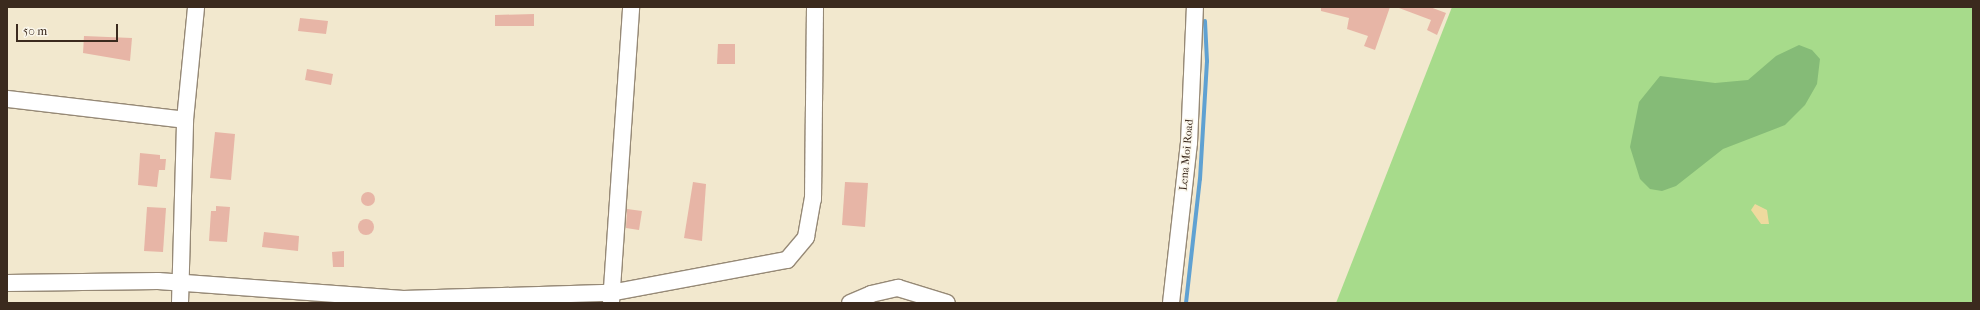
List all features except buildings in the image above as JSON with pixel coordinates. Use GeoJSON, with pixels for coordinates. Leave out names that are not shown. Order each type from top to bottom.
{"type":"FeatureCollection","features":[{"type":"Feature","properties":{"kind":"street"},"geometry":{"type":"LineString","coordinates":[[180,303],[185,120],[196,7]]}},
{"type":"Feature","properties":{"kind":"street"},"geometry":{"type":"LineString","coordinates":[[610,298],[631,7]]}},
{"type":"Feature","properties":{"kind":"street"},"geometry":{"type":"LineString","coordinates":[[7,283],[158,281],[181,284],[402,299],[610,298],[787,260],[800,247],[813,199],[815,7]]}},
{"type":"Feature","properties":{"kind":"street","name":"Lena Moi Road"},"geometry":{"type":"LineString","coordinates":[[1171,303],[1189,143],[1195,7]]}},
{"type":"Feature","properties":{"kind":"street"},"geometry":{"type":"LineString","coordinates":[[7,98],[185,120]]}},
{"type":"Feature","properties":{"kind":"street"},"geometry":{"type":"LineString","coordinates":[[850,303],[871,294],[898,288],[947,303]]}},
{"type":"Feature","properties":{"kind":"green space"},"geometry":{"type":"Polygon","coordinates":[[[1452,7],[1973,7],[1973,303],[1336,303],[1452,7]]]}},
{"type":"Feature","properties":{"kind":"green space"},"geometry":{"type":"Polygon","coordinates":[[[1799,45],[1812,50],[1820,59],[1817,84],[1805,105],[1785,125],[1723,149],[1676,186],[1662,191],[1650,189],[1640,179],[1630,147],[1639,102],[1660,76],[1715,83],[1748,80],[1776,56],[1799,45]]]}},
{"type":"Feature","properties":{"kind":"sand"},"geometry":{"type":"Polygon","coordinates":[[[1755,204],[1767,210],[1769,224],[1761,224],[1751,210],[1755,204]]]}},
{"type":"Feature","properties":{"kind":"waterway"},"geometry":{"type":"LineString","coordinates":[[1186,303],[1200,179],[1207,61],[1205,21]]}}]}
